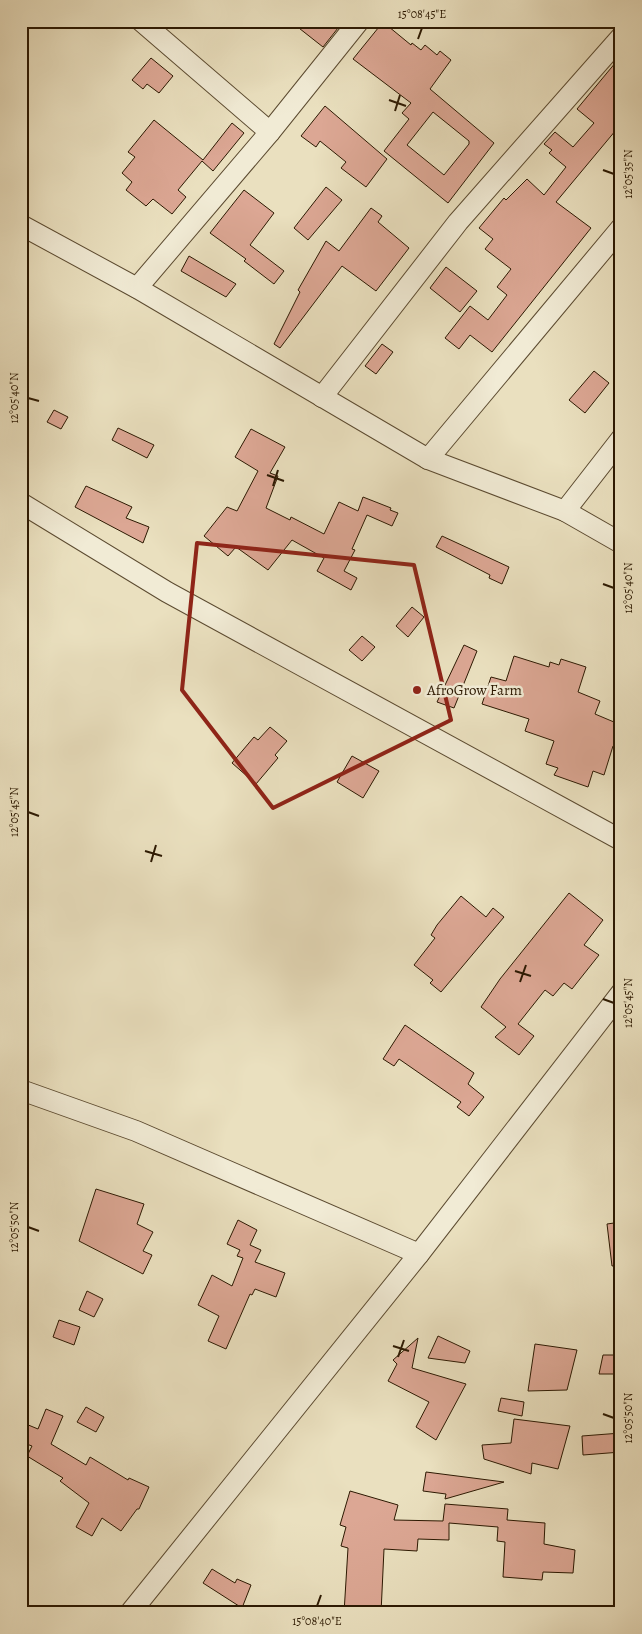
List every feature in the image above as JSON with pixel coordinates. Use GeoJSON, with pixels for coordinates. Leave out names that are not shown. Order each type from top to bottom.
{"type":"FeatureCollection","features":[{"type":"Feature","properties":{"kind":"street"},"geometry":{"type":"LineString","coordinates":[[141,21],[270,132]]}},
{"type":"Feature","properties":{"kind":"street"},"geometry":{"type":"LineString","coordinates":[[137,288],[270,132],[359,21]]}},
{"type":"Feature","properties":{"kind":"street"},"geometry":{"type":"LineString","coordinates":[[322,397],[458,222],[621,37]]}},
{"type":"Feature","properties":{"kind":"street"},"geometry":{"type":"LineString","coordinates":[[21,225],[137,288],[428,459],[566,511],[621,543]]}},
{"type":"Feature","properties":{"kind":"street"},"geometry":{"type":"LineString","coordinates":[[428,459],[621,228]]}},
{"type":"Feature","properties":{"kind":"street"},"geometry":{"type":"LineString","coordinates":[[566,511],[621,439]]}},
{"type":"Feature","properties":{"kind":"street"},"geometry":{"type":"LineString","coordinates":[[21,503],[167,592],[621,840]]}},
{"type":"Feature","properties":{"kind":"street"},"geometry":{"type":"LineString","coordinates":[[130,1613],[419,1254],[621,993]]}},
{"type":"Feature","properties":{"kind":"street"},"geometry":{"type":"LineString","coordinates":[[21,1090],[136,1131],[419,1254]]}},
{"type":"Feature","properties":{"kind":"highlighted area"},"geometry":{"type":"Polygon","coordinates":[[[197,543],[414,565],[451,720],[273,808],[182,690],[197,543]]]}},
{"type":"Feature","properties":{"kind":"building"},"geometry":{"type":"Polygon","coordinates":[[[290,21],[329,21],[338,28],[323,47],[290,21]]]}},
{"type":"Feature","properties":{"kind":"building"},"geometry":{"type":"Polygon","coordinates":[[[383,22],[411,45],[412,43],[421,50],[425,45],[437,55],[440,51],[451,60],[430,89],[494,143],[448,203],[384,151],[409,119],[402,113],[411,103],[353,59],[383,22]],[[433,112],[407,145],[444,175],[469,144],[469,141],[433,112]]]}},
{"type":"Feature","properties":{"kind":"building"},"geometry":{"type":"Polygon","coordinates":[[[621,56],[621,124],[556,202],[591,228],[492,352],[470,335],[459,349],[445,338],[470,306],[488,320],[507,295],[497,287],[511,269],[485,249],[493,239],[479,228],[504,198],[506,200],[527,179],[544,195],[566,167],[549,153],[552,150],[544,144],[555,132],[573,147],[594,123],[577,109],[621,56]]]}},
{"type":"Feature","properties":{"kind":"building"},"geometry":{"type":"Polygon","coordinates":[[[151,58],[173,76],[159,93],[147,84],[143,89],[132,80],[151,58]]]}},
{"type":"Feature","properties":{"kind":"building"},"geometry":{"type":"Polygon","coordinates":[[[325,106],[387,159],[366,187],[341,168],[346,162],[320,141],[316,147],[301,136],[325,106]]]}},
{"type":"Feature","properties":{"kind":"building"},"geometry":{"type":"Polygon","coordinates":[[[154,120],[203,160],[232,123],[244,133],[213,171],[202,161],[178,190],[186,197],[172,214],[153,199],[146,206],[126,190],[132,182],[122,173],[135,157],[128,152],[154,120]]]}},
{"type":"Feature","properties":{"kind":"building"},"geometry":{"type":"Polygon","coordinates":[[[326,187],[342,200],[308,240],[294,228],[326,187]]]}},
{"type":"Feature","properties":{"kind":"building"},"geometry":{"type":"Polygon","coordinates":[[[244,190],[274,213],[250,245],[284,271],[274,284],[244,261],[246,259],[210,233],[244,190]]]}},
{"type":"Feature","properties":{"kind":"building"},"geometry":{"type":"Polygon","coordinates":[[[371,208],[382,216],[378,222],[409,248],[376,291],[342,266],[280,348],[274,344],[300,292],[298,290],[326,241],[339,251],[371,208]]]}},
{"type":"Feature","properties":{"kind":"building"},"geometry":{"type":"Polygon","coordinates":[[[189,256],[236,284],[226,297],[181,271],[189,256]]]}},
{"type":"Feature","properties":{"kind":"building"},"geometry":{"type":"Polygon","coordinates":[[[446,267],[477,291],[460,312],[430,288],[446,267]]]}},
{"type":"Feature","properties":{"kind":"building"},"geometry":{"type":"Polygon","coordinates":[[[382,344],[393,352],[376,374],[365,366],[382,344]]]}},
{"type":"Feature","properties":{"kind":"building"},"geometry":{"type":"Polygon","coordinates":[[[594,371],[609,383],[585,413],[569,400],[594,371]]]}},
{"type":"Feature","properties":{"kind":"building"},"geometry":{"type":"Polygon","coordinates":[[[54,410],[68,417],[61,429],[47,422],[54,410]]]}},
{"type":"Feature","properties":{"kind":"building"},"geometry":{"type":"Polygon","coordinates":[[[118,428],[154,445],[147,458],[112,440],[118,428]]]}},
{"type":"Feature","properties":{"kind":"building"},"geometry":{"type":"Polygon","coordinates":[[[251,429],[285,447],[270,473],[278,476],[266,508],[290,520],[291,517],[324,534],[339,502],[358,511],[363,497],[391,508],[390,510],[398,513],[392,526],[367,515],[352,549],[355,550],[344,571],[357,578],[351,590],[317,571],[324,558],[292,540],[268,570],[236,547],[228,556],[204,536],[227,507],[237,511],[258,471],[235,457],[251,429]]]}},
{"type":"Feature","properties":{"kind":"building"},"geometry":{"type":"Polygon","coordinates":[[[86,486],[132,507],[126,518],[149,527],[143,543],[75,507],[86,486]]]}},
{"type":"Feature","properties":{"kind":"building"},"geometry":{"type":"Polygon","coordinates":[[[442,536],[509,567],[502,584],[489,578],[490,575],[436,547],[442,536]]]}},
{"type":"Feature","properties":{"kind":"building"},"geometry":{"type":"Polygon","coordinates":[[[412,607],[424,617],[408,637],[396,626],[412,607]]]}},
{"type":"Feature","properties":{"kind":"building"},"geometry":{"type":"Polygon","coordinates":[[[362,636],[375,647],[362,661],[349,650],[362,636]]]}},
{"type":"Feature","properties":{"kind":"building"},"geometry":{"type":"Polygon","coordinates":[[[464,645],[477,651],[454,708],[437,702],[464,645]]]}},
{"type":"Feature","properties":{"kind":"building"},"geometry":{"type":"Polygon","coordinates":[[[514,656],[549,667],[550,662],[559,665],[561,659],[586,667],[578,692],[600,701],[595,714],[621,725],[621,748],[613,746],[604,775],[593,771],[588,787],[554,775],[558,768],[546,764],[554,741],[525,731],[529,719],[482,704],[491,677],[506,681],[514,656]]]}},
{"type":"Feature","properties":{"kind":"building"},"geometry":{"type":"Polygon","coordinates":[[[270,727],[287,741],[275,755],[278,758],[256,784],[232,763],[254,737],[258,740],[270,727]]]}},
{"type":"Feature","properties":{"kind":"building"},"geometry":{"type":"Polygon","coordinates":[[[352,756],[379,771],[363,798],[337,782],[352,756]]]}},
{"type":"Feature","properties":{"kind":"building"},"geometry":{"type":"Polygon","coordinates":[[[569,893],[603,920],[584,945],[599,955],[572,989],[564,983],[553,996],[545,990],[518,1024],[534,1036],[519,1055],[495,1037],[506,1027],[481,1007],[500,979],[569,893]]]}},
{"type":"Feature","properties":{"kind":"building"},"geometry":{"type":"Polygon","coordinates":[[[461,896],[486,917],[493,908],[504,917],[441,992],[430,983],[433,980],[414,965],[435,938],[431,935],[437,925],[461,896]]]}},
{"type":"Feature","properties":{"kind":"building"},"geometry":{"type":"Polygon","coordinates":[[[405,1025],[474,1073],[468,1084],[484,1097],[469,1116],[457,1107],[461,1102],[399,1059],[394,1066],[383,1059],[405,1025]]]}},
{"type":"Feature","properties":{"kind":"building"},"geometry":{"type":"Polygon","coordinates":[[[96,1189],[144,1204],[137,1224],[153,1232],[143,1251],[152,1255],[143,1274],[79,1241],[96,1189]]]}},
{"type":"Feature","properties":{"kind":"building"},"geometry":{"type":"Polygon","coordinates":[[[238,1220],[257,1230],[250,1245],[261,1250],[255,1262],[285,1273],[276,1297],[255,1289],[252,1295],[250,1294],[226,1349],[208,1341],[219,1316],[198,1305],[212,1275],[232,1286],[243,1258],[237,1256],[240,1250],[227,1244],[238,1220]]]}},
{"type":"Feature","properties":{"kind":"building"},"geometry":{"type":"Polygon","coordinates":[[[621,1222],[621,1265],[612,1266],[607,1224],[621,1222]]]}},
{"type":"Feature","properties":{"kind":"building"},"geometry":{"type":"Polygon","coordinates":[[[87,1291],[103,1299],[94,1317],[79,1310],[87,1291]]]}},
{"type":"Feature","properties":{"kind":"building"},"geometry":{"type":"Polygon","coordinates":[[[59,1320],[80,1327],[74,1345],[53,1337],[59,1320]]]}},
{"type":"Feature","properties":{"kind":"building"},"geometry":{"type":"Polygon","coordinates":[[[438,1336],[470,1351],[465,1363],[428,1358],[438,1336]]]}},
{"type":"Feature","properties":{"kind":"building"},"geometry":{"type":"Polygon","coordinates":[[[418,1338],[412,1368],[466,1384],[436,1440],[416,1427],[429,1402],[388,1381],[397,1364],[393,1360],[418,1338]]]}},
{"type":"Feature","properties":{"kind":"building"},"geometry":{"type":"Polygon","coordinates":[[[535,1344],[577,1350],[567,1390],[528,1391],[535,1344]]]}},
{"type":"Feature","properties":{"kind":"building"},"geometry":{"type":"Polygon","coordinates":[[[603,1355],[621,1355],[621,1374],[599,1374],[603,1355]]]}},
{"type":"Feature","properties":{"kind":"building"},"geometry":{"type":"Polygon","coordinates":[[[501,1398],[524,1402],[522,1416],[498,1411],[501,1398]]]}},
{"type":"Feature","properties":{"kind":"building"},"geometry":{"type":"Polygon","coordinates":[[[86,1407],[104,1417],[96,1432],[77,1422],[86,1407]]]}},
{"type":"Feature","properties":{"kind":"building"},"geometry":{"type":"Polygon","coordinates":[[[46,1409],[63,1416],[51,1444],[86,1465],[90,1457],[128,1480],[129,1478],[149,1487],[139,1509],[137,1509],[121,1531],[102,1518],[92,1536],[76,1527],[89,1503],[60,1481],[63,1478],[27,1456],[32,1446],[21,1442],[21,1422],[38,1429],[46,1409]]]}},
{"type":"Feature","properties":{"kind":"building"},"geometry":{"type":"Polygon","coordinates":[[[514,1419],[570,1426],[558,1469],[532,1463],[531,1474],[484,1459],[482,1445],[511,1443],[514,1419]]]}},
{"type":"Feature","properties":{"kind":"building"},"geometry":{"type":"Polygon","coordinates":[[[621,1433],[621,1452],[583,1455],[582,1436],[621,1433]]]}},
{"type":"Feature","properties":{"kind":"building"},"geometry":{"type":"Polygon","coordinates":[[[426,1472],[504,1482],[445,1499],[446,1494],[423,1491],[426,1472]]]}},
{"type":"Feature","properties":{"kind":"building"},"geometry":{"type":"Polygon","coordinates":[[[350,1491],[398,1505],[394,1520],[443,1521],[445,1504],[508,1509],[507,1520],[545,1523],[544,1544],[575,1550],[573,1573],[543,1572],[542,1580],[503,1577],[505,1542],[497,1541],[498,1527],[449,1523],[449,1540],[418,1539],[417,1551],[384,1549],[381,1613],[344,1613],[348,1548],[341,1546],[346,1527],[340,1525],[350,1491]]]}},
{"type":"Feature","properties":{"kind":"building"},"geometry":{"type":"Polygon","coordinates":[[[212,1569],[235,1583],[237,1579],[251,1585],[242,1608],[203,1583],[212,1569]]]}},
{"type":"Feature","properties":{"kind":"place","name":"AfroGrow Farm"},"geometry":{"type":"Point","coordinates":[417,690]}}]}
